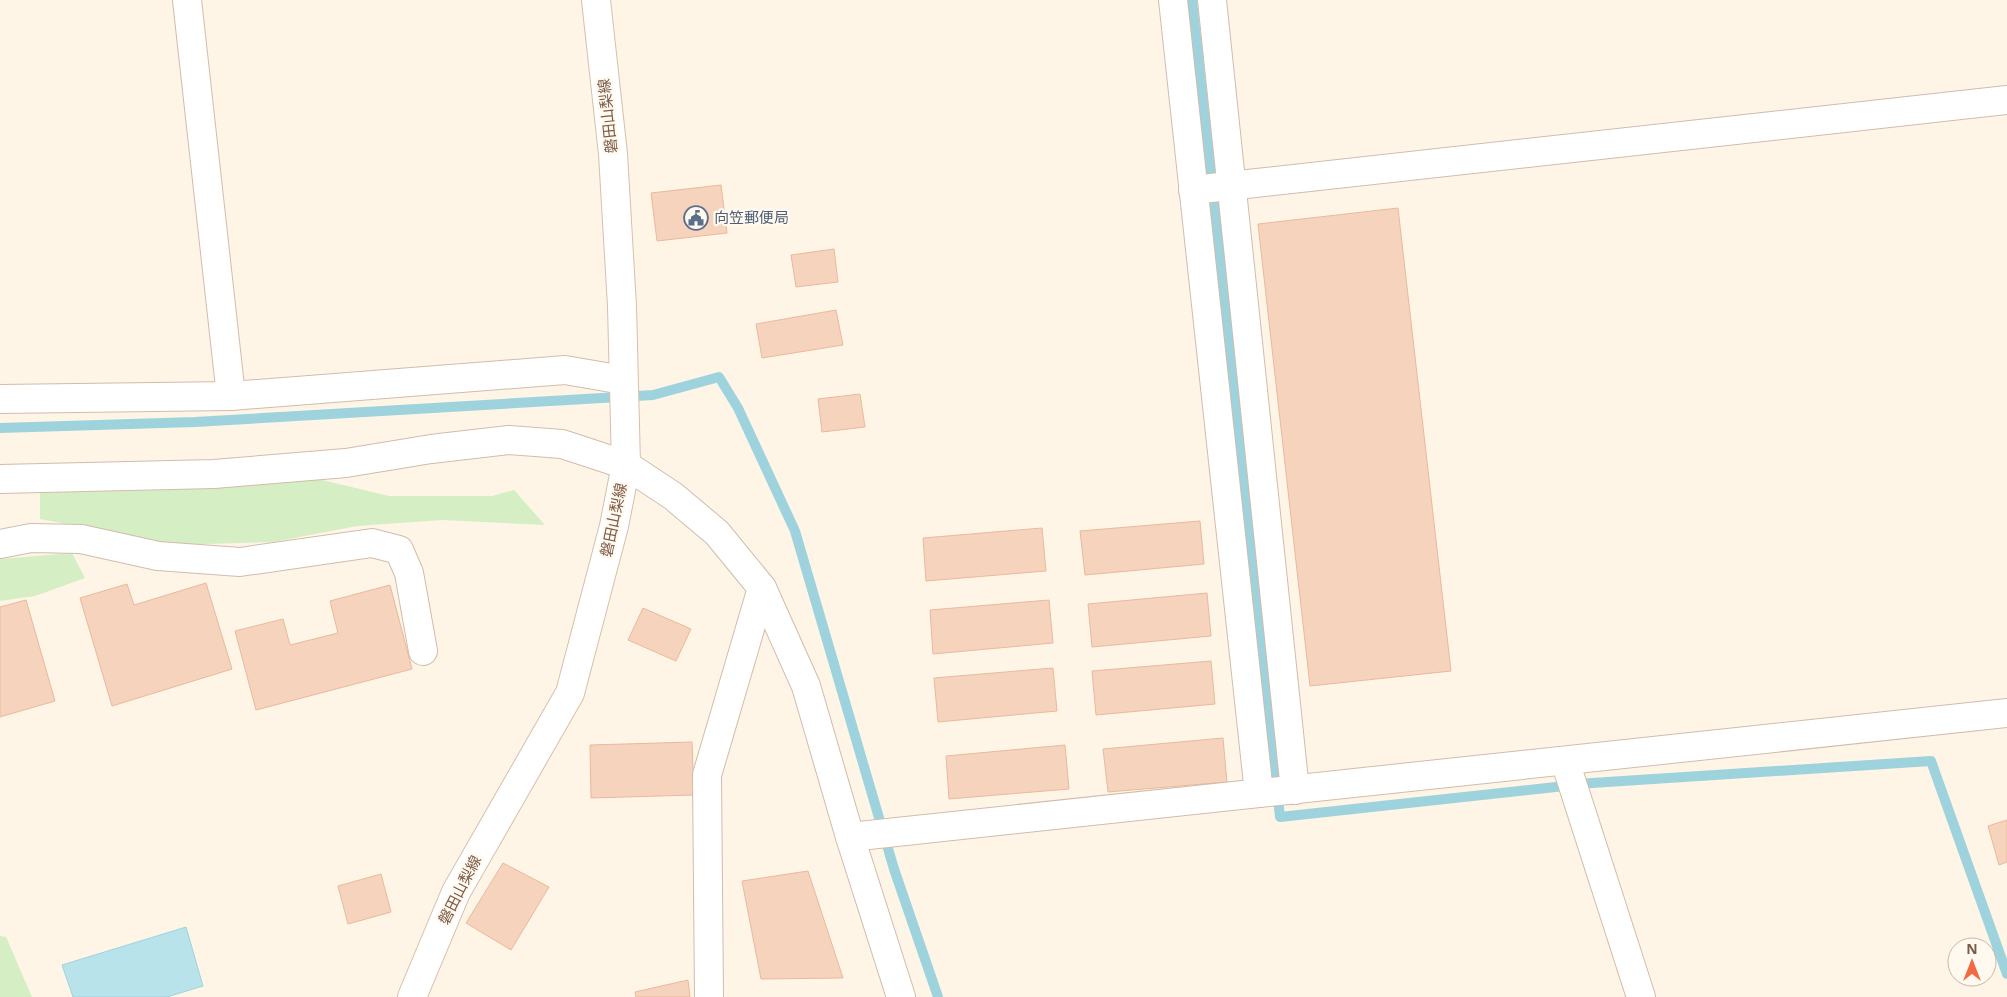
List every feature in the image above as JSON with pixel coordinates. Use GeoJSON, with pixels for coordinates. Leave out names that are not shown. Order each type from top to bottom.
{"type":"FeatureCollection","features":[{"type":"Feature","properties":{"kind":"street"},"geometry":{"type":"LineString","coordinates":[[187,0],[231,396]]}},
{"type":"Feature","properties":{"kind":"street","name":"磐田山梨線"},"geometry":{"type":"LineString","coordinates":[[412,997],[456,892],[570,693],[614,526],[626,464],[622,306],[612,154],[596,0]]}},
{"type":"Feature","properties":{"kind":"street"},"geometry":{"type":"LineString","coordinates":[[1173,0],[1259,793]]}},
{"type":"Feature","properties":{"kind":"street"},"geometry":{"type":"LineString","coordinates":[[1212,0],[1294,790]]}},
{"type":"Feature","properties":{"kind":"street"},"geometry":{"type":"LineString","coordinates":[[1193,190],[1231,188],[2007,100]]}},
{"type":"Feature","properties":{"kind":"street"},"geometry":{"type":"LineString","coordinates":[[0,399],[231,396],[565,370],[623,380]]}},
{"type":"Feature","properties":{"kind":"street"},"geometry":{"type":"LineString","coordinates":[[0,479],[214,474],[346,463],[431,449],[509,440],[562,444],[626,464],[672,496],[718,533],[762,588],[806,686],[850,837],[901,997]]}},
{"type":"Feature","properties":{"kind":"street"},"geometry":{"type":"LineString","coordinates":[[0,544],[31,538],[81,540],[158,556],[240,562],[372,543],[399,550],[409,574],[423,651]]}},
{"type":"Feature","properties":{"kind":"street"},"geometry":{"type":"LineString","coordinates":[[709,997],[707,775],[762,588]]}},
{"type":"Feature","properties":{"kind":"street"},"geometry":{"type":"LineString","coordinates":[[850,837],[2007,713]]}},
{"type":"Feature","properties":{"kind":"street"},"geometry":{"type":"LineString","coordinates":[[1565,761],[1641,997]]}},
{"type":"Feature","properties":{"kind":"green space"},"geometry":{"type":"Polygon","coordinates":[[[272,468],[389,496],[492,496],[514,490],[545,525],[442,520],[357,526],[273,542],[174,545],[40,519],[40,492],[155,490],[272,468]]]}},
{"type":"Feature","properties":{"kind":"green space"},"geometry":{"type":"Polygon","coordinates":[[[72,553],[85,578],[35,596],[0,601],[0,559],[72,553]]]}},
{"type":"Feature","properties":{"kind":"green space"},"geometry":{"type":"Polygon","coordinates":[[[0,936],[6,937],[32,997],[0,997],[0,936]]]}},
{"type":"Feature","properties":{"kind":"water"},"geometry":{"type":"Polygon","coordinates":[[[186,927],[203,986],[167,997],[73,997],[62,965],[186,927]]]}},
{"type":"Feature","properties":{"kind":"building"},"geometry":{"type":"Polygon","coordinates":[[[721,185],[727,233],[657,241],[651,193],[721,185]]]}},
{"type":"Feature","properties":{"kind":"building"},"geometry":{"type":"Polygon","coordinates":[[[1398,208],[1451,671],[1310,686],[1258,224],[1398,208]]]}},
{"type":"Feature","properties":{"kind":"building"},"geometry":{"type":"Polygon","coordinates":[[[834,249],[838,282],[796,287],[791,255],[834,249]]]}},
{"type":"Feature","properties":{"kind":"building"},"geometry":{"type":"Polygon","coordinates":[[[836,310],[843,345],[762,358],[756,324],[836,310]]]}},
{"type":"Feature","properties":{"kind":"building"},"geometry":{"type":"Polygon","coordinates":[[[860,394],[865,427],[822,432],[818,399],[860,394]]]}},
{"type":"Feature","properties":{"kind":"building"},"geometry":{"type":"Polygon","coordinates":[[[1200,521],[1204,564],[1085,575],[1080,531],[1200,521]]]}},
{"type":"Feature","properties":{"kind":"building"},"geometry":{"type":"Polygon","coordinates":[[[1042,528],[1046,571],[926,581],[923,538],[1042,528]]]}},
{"type":"Feature","properties":{"kind":"building"},"geometry":{"type":"Polygon","coordinates":[[[206,583],[232,669],[112,706],[80,598],[127,584],[134,605],[206,583]]]}},
{"type":"Feature","properties":{"kind":"building"},"geometry":{"type":"Polygon","coordinates":[[[390,585],[412,669],[256,710],[235,631],[283,619],[290,645],[338,633],[330,601],[390,585]]]}},
{"type":"Feature","properties":{"kind":"building"},"geometry":{"type":"Polygon","coordinates":[[[1207,593],[1211,636],[1092,647],[1088,604],[1207,593]]]}},
{"type":"Feature","properties":{"kind":"building"},"geometry":{"type":"Polygon","coordinates":[[[26,600],[55,701],[0,717],[0,607],[26,600]]]}},
{"type":"Feature","properties":{"kind":"building"},"geometry":{"type":"Polygon","coordinates":[[[1049,600],[1053,643],[933,654],[930,610],[1049,600]]]}},
{"type":"Feature","properties":{"kind":"building"},"geometry":{"type":"Polygon","coordinates":[[[643,608],[691,629],[676,661],[628,640],[643,608]]]}},
{"type":"Feature","properties":{"kind":"building"},"geometry":{"type":"Polygon","coordinates":[[[1211,661],[1215,704],[1096,715],[1092,671],[1211,661]]]}},
{"type":"Feature","properties":{"kind":"building"},"geometry":{"type":"Polygon","coordinates":[[[1053,668],[1057,711],[938,722],[934,678],[1053,668]]]}},
{"type":"Feature","properties":{"kind":"building"},"geometry":{"type":"Polygon","coordinates":[[[1223,738],[1227,782],[1108,792],[1103,749],[1223,738]]]}},
{"type":"Feature","properties":{"kind":"building"},"geometry":{"type":"Polygon","coordinates":[[[692,742],[694,795],[591,798],[590,745],[692,742]]]}},
{"type":"Feature","properties":{"kind":"building"},"geometry":{"type":"Polygon","coordinates":[[[1065,745],[1069,789],[949,799],[946,756],[1065,745]]]}},
{"type":"Feature","properties":{"kind":"building"},"geometry":{"type":"Polygon","coordinates":[[[2007,820],[2007,862],[1999,865],[1988,826],[2007,820]]]}},
{"type":"Feature","properties":{"kind":"building"},"geometry":{"type":"Polygon","coordinates":[[[503,863],[549,887],[511,950],[466,923],[503,863]]]}},
{"type":"Feature","properties":{"kind":"building"},"geometry":{"type":"Polygon","coordinates":[[[808,871],[843,978],[761,979],[742,881],[808,871]]]}},
{"type":"Feature","properties":{"kind":"building"},"geometry":{"type":"Polygon","coordinates":[[[381,874],[391,912],[348,924],[338,886],[381,874]]]}},
{"type":"Feature","properties":{"kind":"building"},"geometry":{"type":"Polygon","coordinates":[[[688,980],[690,997],[636,997],[635,992],[688,980]]]}},
{"type":"Feature","properties":{"kind":"waterway"},"geometry":{"type":"LineString","coordinates":[[1192,0],[1280,817],[1592,783],[1931,761],[2007,974]]}},
{"type":"Feature","properties":{"kind":"waterway"},"geometry":{"type":"LineString","coordinates":[[0,428],[195,422],[653,395],[719,377],[738,408],[795,531],[894,869],[938,997]]}},
{"type":"Feature","properties":{"kind":"place","name":"向笠郵便局"},"geometry":{"type":"Point","coordinates":[696,218]}}]}
